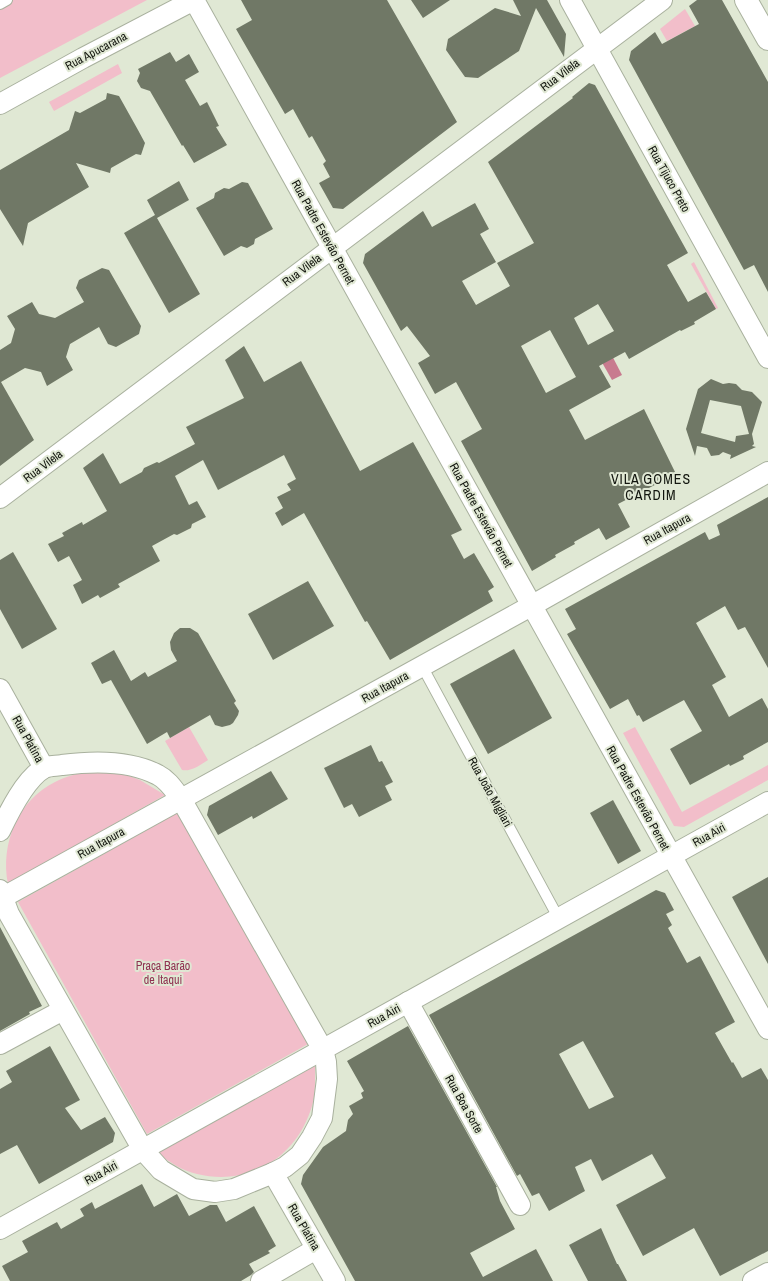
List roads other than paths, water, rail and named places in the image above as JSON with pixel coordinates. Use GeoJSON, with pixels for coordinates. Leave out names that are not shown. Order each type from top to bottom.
{"type":"FeatureCollection","features":[{"type":"Feature","properties":{"kind":"street","name":"Rua Apucarana"},"geometry":{"type":"LineString","coordinates":[[0,104],[83,58],[194,0]]}},
{"type":"Feature","properties":{"kind":"street","name":"Rua Padre Estevão Pernet"},"geometry":{"type":"LineString","coordinates":[[194,0],[768,1029]]}},
{"type":"Feature","properties":{"kind":"street","name":"Rua Tijuco Preto"},"geometry":{"type":"LineString","coordinates":[[570,0],[768,358]]}},
{"type":"Feature","properties":{"kind":"street","name":"Rua Vilela"},"geometry":{"type":"LineString","coordinates":[[0,498],[662,0]]}},
{"type":"Feature","properties":{"kind":"street"},"geometry":{"type":"LineString","coordinates":[[746,0],[768,39]]}},
{"type":"Feature","properties":{"kind":"street","name":"Rua Itapura"},"geometry":{"type":"LineString","coordinates":[[1,895],[181,799],[531,606],[768,472]]}},
{"type":"Feature","properties":{"kind":"street","name":"Rua Platina"},"geometry":{"type":"LineString","coordinates":[[0,688],[44,768]]}},
{"type":"Feature","properties":{"kind":"street"},"geometry":{"type":"LineString","coordinates":[[0,831],[15,801],[32,777],[44,768],[93,762],[115,763],[146,769],[160,775],[170,784],[181,799],[323,1050],[326,1062],[327,1078],[322,1118],[300,1155],[285,1167],[273,1173],[234,1189],[216,1192],[194,1190],[161,1170],[143,1150],[9,914],[1,895]]}},
{"type":"Feature","properties":{"kind":"street","name":"Rua Airi"},"geometry":{"type":"LineString","coordinates":[[0,1229],[768,802]]}},
{"type":"Feature","properties":{"kind":"street","name":"Rua Boa Sorte"},"geometry":{"type":"LineString","coordinates":[[408,1002],[520,1206]]}},
{"type":"Feature","properties":{"kind":"street"},"geometry":{"type":"LineString","coordinates":[[0,1044],[63,1010]]}},
{"type":"Feature","properties":{"kind":"street","name":"Rua Platina"},"geometry":{"type":"LineString","coordinates":[[273,1173],[334,1281]]}},
{"type":"Feature","properties":{"kind":"street"},"geometry":{"type":"LineString","coordinates":[[261,1281],[316,1250]]}},
{"type":"Feature","properties":{"kind":"street"},"geometry":{"type":"LineString","coordinates":[[753,1281],[768,1273]]}},
{"type":"Feature","properties":{"kind":"lane"},"geometry":{"type":"LineString","coordinates":[[0,4],[7,0]]}},
{"type":"Feature","properties":{"kind":"lane","name":"Rua João Migliari"},"geometry":{"type":"LineString","coordinates":[[422,666],[560,919]]}},
{"type":"Feature","properties":{"kind":"district","name":"VILA GOMES CARDIM"},"geometry":{"type":"Point","coordinates":[651,488]}},
{"type":"Feature","properties":{"kind":"park label","name":"Praça Barão de Itaqui"},"geometry":{"type":"Point","coordinates":[163,973]}}]}
